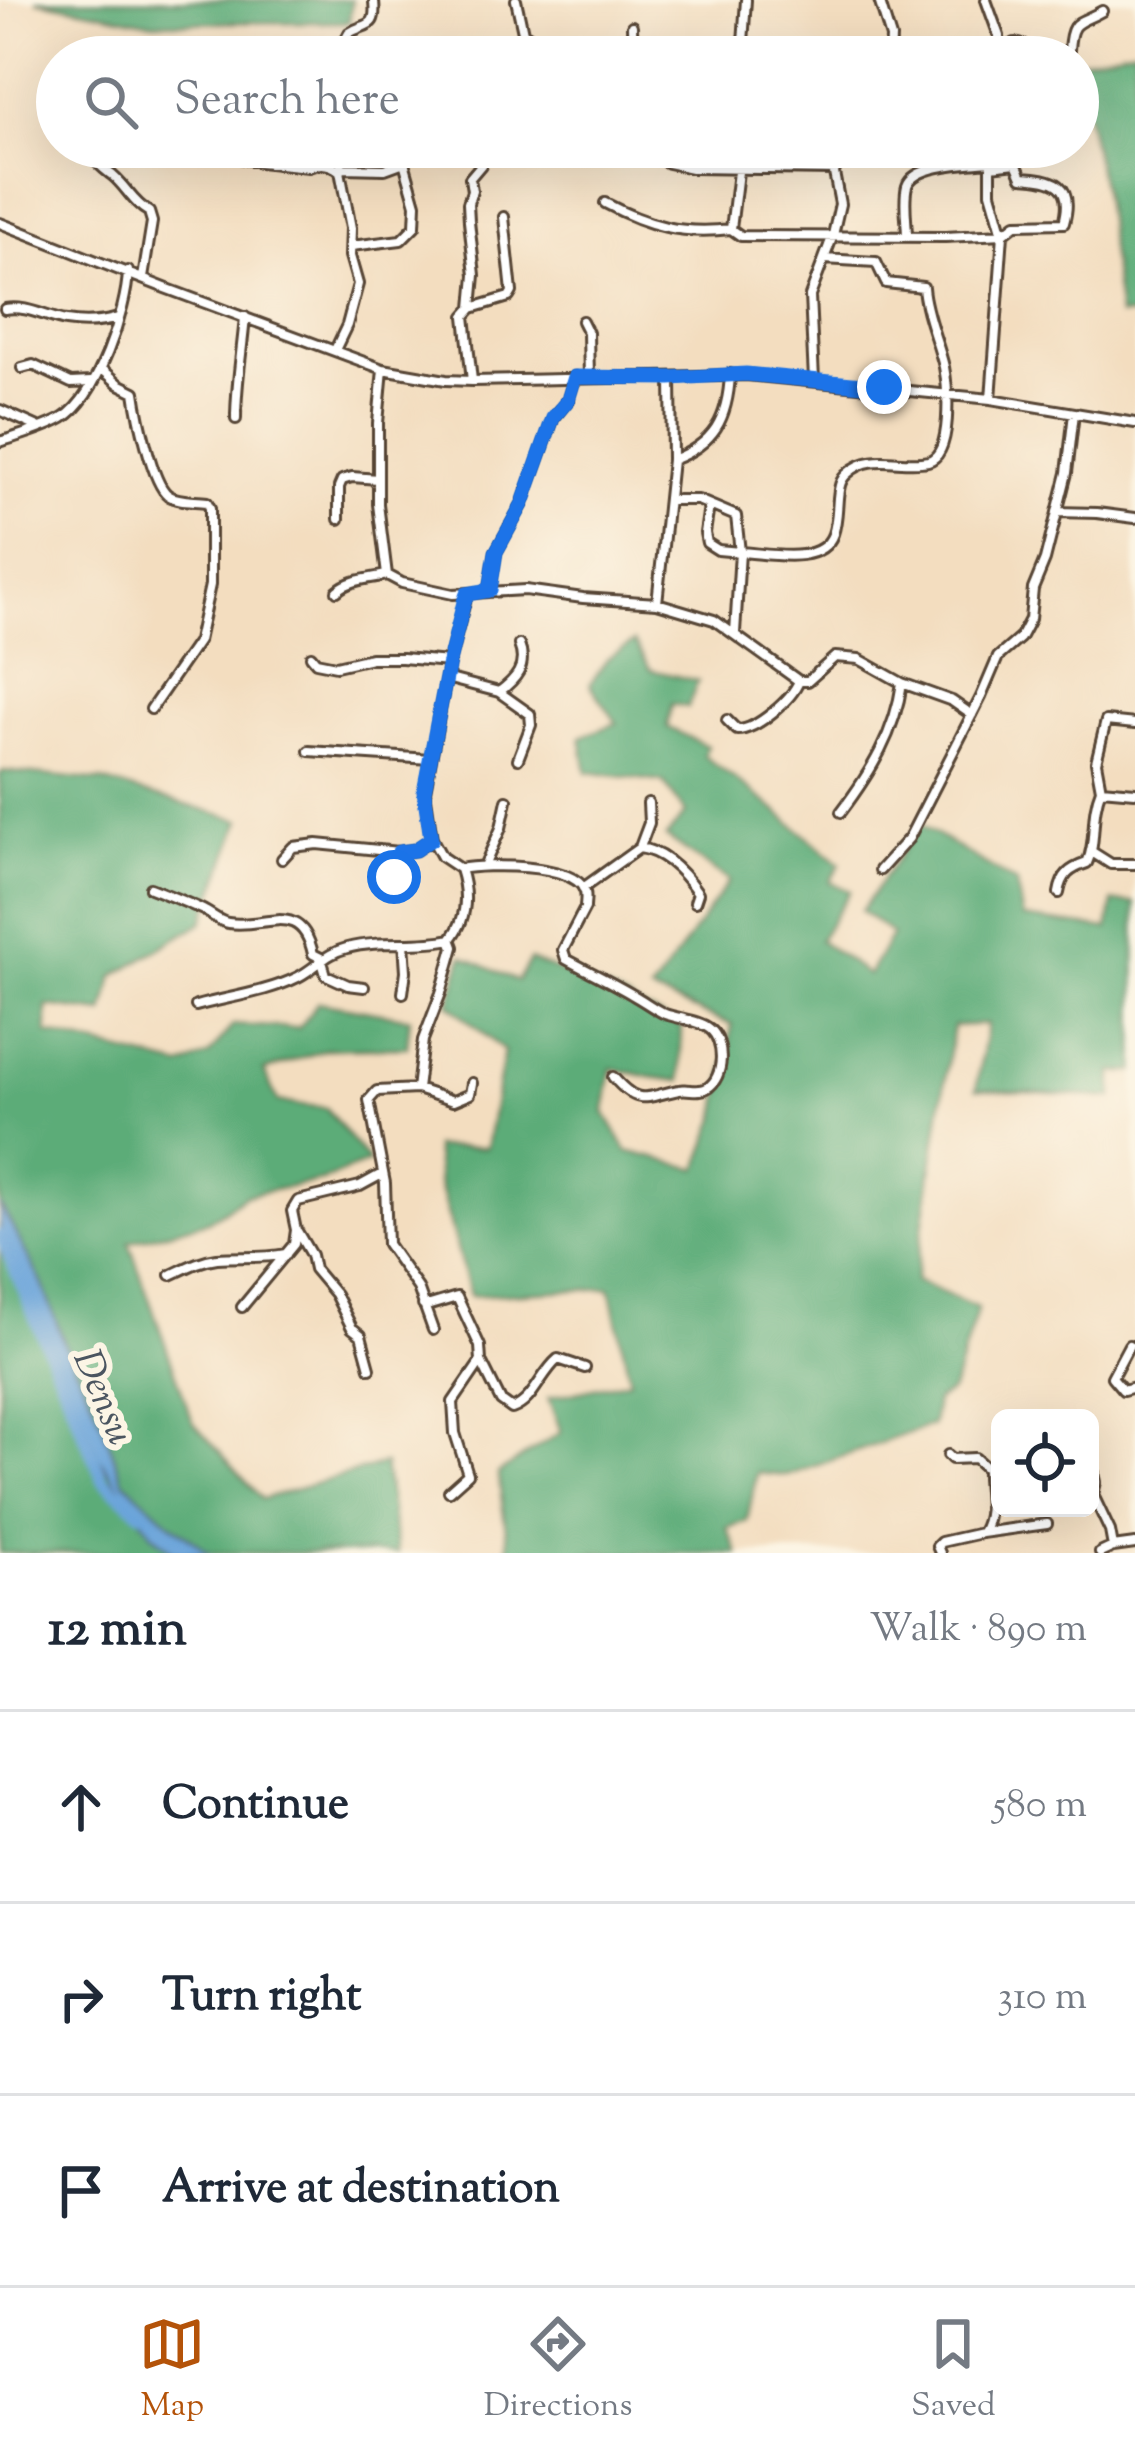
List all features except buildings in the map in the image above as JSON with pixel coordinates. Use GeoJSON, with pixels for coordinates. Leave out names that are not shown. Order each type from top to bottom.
{"type":"FeatureCollection","features":[{"type":"Feature","properties":{"kind":"street"},"geometry":{"type":"LineString","coordinates":[[516,0],[528,36]]}},
{"type":"Feature","properties":{"kind":"street"},"geometry":{"type":"LineString","coordinates":[[743,36],[746,0]]}},
{"type":"Feature","properties":{"kind":"street"},"geometry":{"type":"LineString","coordinates":[[879,0],[890,36]]}},
{"type":"Feature","properties":{"kind":"street"},"geometry":{"type":"LineString","coordinates":[[986,0],[1000,36]]}},
{"type":"Feature","properties":{"kind":"street"},"geometry":{"type":"LineString","coordinates":[[347,36],[370,26],[374,2]]}},
{"type":"Feature","properties":{"kind":"street"},"geometry":{"type":"LineString","coordinates":[[1070,36],[1078,21],[1102,11]]}},
{"type":"Feature","properties":{"kind":"street"},"geometry":{"type":"LineString","coordinates":[[632,26],[632,36]]}},
{"type":"Feature","properties":{"kind":"street"},"geometry":{"type":"LineString","coordinates":[[100,168],[149,212],[152,222],[143,278]]}},
{"type":"Feature","properties":{"kind":"street"},"geometry":{"type":"LineString","coordinates":[[336,168],[340,171]]}},
{"type":"Feature","properties":{"kind":"street"},"geometry":{"type":"LineString","coordinates":[[335,350],[358,284],[350,256],[351,228],[340,168]]}},
{"type":"Feature","properties":{"kind":"street"},"geometry":{"type":"LineString","coordinates":[[340,171],[388,168]]}},
{"type":"Feature","properties":{"kind":"street"},"geometry":{"type":"LineString","coordinates":[[351,246],[401,240],[415,226],[416,204],[406,168]]}},
{"type":"Feature","properties":{"kind":"street"},"geometry":{"type":"LineString","coordinates":[[472,308],[476,275],[468,203],[470,178],[478,168]]}},
{"type":"Feature","properties":{"kind":"street"},"geometry":{"type":"LineString","coordinates":[[688,168],[835,170],[840,204],[810,303],[814,380]]}},
{"type":"Feature","properties":{"kind":"street"},"geometry":{"type":"LineString","coordinates":[[907,237],[911,178],[938,168]]}},
{"type":"Feature","properties":{"kind":"street"},"geometry":{"type":"LineString","coordinates":[[991,168],[991,192],[1003,234],[991,399]]}},
{"type":"Feature","properties":{"kind":"street"},"geometry":{"type":"LineString","coordinates":[[605,203],[657,228],[731,229],[741,236],[1003,234],[1016,224],[1064,224],[1064,193],[1058,182],[1022,177],[1018,168]]}},
{"type":"Feature","properties":{"kind":"street"},"geometry":{"type":"LineString","coordinates":[[731,229],[737,169]]}},
{"type":"Feature","properties":{"kind":"street"},"geometry":{"type":"LineString","coordinates":[[472,381],[465,316],[472,308],[512,292],[504,217]]}},
{"type":"Feature","properties":{"kind":"street"},"geometry":{"type":"LineString","coordinates":[[0,223],[383,369],[472,381],[730,374],[814,380],[991,399],[1135,423]]}},
{"type":"Feature","properties":{"kind":"street"},"geometry":{"type":"LineString","coordinates":[[709,506],[707,543],[718,550],[807,555],[821,550],[831,539],[844,475],[877,460],[931,460],[940,455],[945,443],[944,365],[923,287],[886,283],[876,262],[824,259]]}},
{"type":"Feature","properties":{"kind":"street"},"geometry":{"type":"LineString","coordinates":[[0,442],[68,416],[102,369],[128,288],[128,272]]}},
{"type":"Feature","properties":{"kind":"street"},"geometry":{"type":"LineString","coordinates":[[4,309],[17,307],[70,322],[120,317]]}},
{"type":"Feature","properties":{"kind":"street"},"geometry":{"type":"LineString","coordinates":[[236,419],[245,317]]}},
{"type":"Feature","properties":{"kind":"street"},"geometry":{"type":"LineString","coordinates":[[582,321],[588,333],[589,377]]}},
{"type":"Feature","properties":{"kind":"street"},"geometry":{"type":"LineString","coordinates":[[22,368],[33,365],[71,383],[92,382]]}},
{"type":"Feature","properties":{"kind":"street"},"geometry":{"type":"LineString","coordinates":[[102,369],[135,392],[163,492],[206,502],[210,508],[210,585],[198,641],[151,709]]}},
{"type":"Feature","properties":{"kind":"street"},"geometry":{"type":"LineString","coordinates":[[383,369],[378,504],[387,574]]}},
{"type":"Feature","properties":{"kind":"street"},"geometry":{"type":"LineString","coordinates":[[672,460],[694,452],[708,440],[725,406],[730,374]]}},
{"type":"Feature","properties":{"kind":"street"},"geometry":{"type":"LineString","coordinates":[[490,590],[496,552],[523,503],[553,418],[568,400],[575,377]]}},
{"type":"Feature","properties":{"kind":"street"},"geometry":{"type":"LineString","coordinates":[[656,603],[672,460],[670,378]]}},
{"type":"Feature","properties":{"kind":"street"},"geometry":{"type":"LineString","coordinates":[[0,410],[39,428]]}},
{"type":"Feature","properties":{"kind":"street"},"geometry":{"type":"LineString","coordinates":[[880,870],[909,838],[998,657],[1020,638],[1030,619],[1033,589],[1045,560],[1071,452],[1074,413]]}},
{"type":"Feature","properties":{"kind":"street"},"geometry":{"type":"LineString","coordinates":[[339,519],[342,480],[378,479]]}},
{"type":"Feature","properties":{"kind":"street"},"geometry":{"type":"LineString","coordinates":[[669,500],[698,500],[736,516],[740,552],[735,633]]}},
{"type":"Feature","properties":{"kind":"street"},"geometry":{"type":"LineString","coordinates":[[1057,512],[1135,518]]}},
{"type":"Feature","properties":{"kind":"street"},"geometry":{"type":"LineString","coordinates":[[337,591],[343,585],[387,574],[432,592],[525,590],[656,603],[714,620],[799,681],[808,681],[835,657],[859,659],[952,701],[972,715]]}},
{"type":"Feature","properties":{"kind":"street"},"geometry":{"type":"LineString","coordinates":[[467,594],[424,791],[431,839],[442,857],[460,868],[485,864],[574,878],[584,888],[585,908],[563,950],[566,959],[664,1013],[705,1026],[720,1047],[719,1068],[710,1087],[703,1090],[643,1097],[630,1094],[613,1077]]}},
{"type":"Feature","properties":{"kind":"street"},"geometry":{"type":"LineString","coordinates":[[499,692],[516,679],[522,666],[520,645]]}},
{"type":"Feature","properties":{"kind":"street"},"geometry":{"type":"LineString","coordinates":[[311,656],[316,662],[336,666],[371,658],[449,662]]}},
{"type":"Feature","properties":{"kind":"street"},"geometry":{"type":"LineString","coordinates":[[446,678],[499,692],[530,714],[531,725],[518,759]]}},
{"type":"Feature","properties":{"kind":"street"},"geometry":{"type":"LineString","coordinates":[[727,720],[737,730],[753,728],[796,690],[799,681]]}},
{"type":"Feature","properties":{"kind":"street"},"geometry":{"type":"LineString","coordinates":[[841,812],[884,747],[902,682]]}},
{"type":"Feature","properties":{"kind":"street"},"geometry":{"type":"LineString","coordinates":[[1059,893],[1061,879],[1071,868],[1087,863],[1092,852],[1094,806],[1101,789],[1096,762],[1106,722],[1135,724]]}},
{"type":"Feature","properties":{"kind":"street"},"geometry":{"type":"LineString","coordinates":[[309,751],[430,759]]}},
{"type":"Feature","properties":{"kind":"street"},"geometry":{"type":"LineString","coordinates":[[1101,789],[1135,792]]}},
{"type":"Feature","properties":{"kind":"street"},"geometry":{"type":"LineString","coordinates":[[485,864],[507,800]]}},
{"type":"Feature","properties":{"kind":"street"},"geometry":{"type":"LineString","coordinates":[[584,888],[639,848],[647,832],[648,803]]}},
{"type":"Feature","properties":{"kind":"street"},"geometry":{"type":"LineString","coordinates":[[282,859],[293,847],[317,844],[399,852],[415,850],[431,839]]}},
{"type":"Feature","properties":{"kind":"street"},"geometry":{"type":"LineString","coordinates":[[639,848],[657,853],[682,873],[698,893],[694,902]]}},
{"type":"Feature","properties":{"kind":"street"},"geometry":{"type":"LineString","coordinates":[[394,877],[399,852]]}},
{"type":"Feature","properties":{"kind":"street"},"geometry":{"type":"LineString","coordinates":[[1092,852],[1112,864],[1135,864]]}},
{"type":"Feature","properties":{"kind":"street"},"geometry":{"type":"LineString","coordinates":[[196,1006],[289,981],[340,949],[451,939],[460,928],[465,908],[460,868]]}},
{"type":"Feature","properties":{"kind":"street"},"geometry":{"type":"LineString","coordinates":[[150,888],[226,923],[275,919],[298,923],[309,936],[313,954],[321,958],[326,975],[364,987]]}},
{"type":"Feature","properties":{"kind":"street"},"geometry":{"type":"LineString","coordinates":[[417,1089],[422,1040],[449,968],[451,939]]}},
{"type":"Feature","properties":{"kind":"street"},"geometry":{"type":"LineString","coordinates":[[403,993],[404,943]]}},
{"type":"Feature","properties":{"kind":"street"},"geometry":{"type":"LineString","coordinates":[[433,1330],[418,1288],[388,1244],[369,1100],[377,1090],[417,1089],[452,1106],[470,1094],[472,1083]]}},
{"type":"Feature","properties":{"kind":"street"},"geometry":{"type":"LineString","coordinates":[[242,1307],[294,1244],[292,1211],[298,1202],[360,1186],[382,1174]]}},
{"type":"Feature","properties":{"kind":"street"},"geometry":{"type":"LineString","coordinates":[[296,1230],[314,1269],[352,1328],[362,1335],[370,1368]]}},
{"type":"Feature","properties":{"kind":"street"},"geometry":{"type":"LineString","coordinates":[[171,1275],[203,1261],[287,1254]]}},
{"type":"Feature","properties":{"kind":"street"},"geometry":{"type":"LineString","coordinates":[[423,1305],[457,1297],[478,1338],[481,1361],[502,1401],[512,1409],[522,1405],[558,1358],[586,1368]]}},
{"type":"Feature","properties":{"kind":"street"},"geometry":{"type":"LineString","coordinates":[[1129,1345],[1112,1377],[1123,1390],[1135,1388]]}},
{"type":"Feature","properties":{"kind":"street"},"geometry":{"type":"LineString","coordinates":[[449,1492],[468,1474],[455,1433],[453,1402],[481,1361]]}},
{"type":"Feature","properties":{"kind":"street"},"geometry":{"type":"LineString","coordinates":[[948,1455],[975,1458],[987,1469],[990,1506],[981,1533]]}},
{"type":"Feature","properties":{"kind":"street"},"geometry":{"type":"LineString","coordinates":[[1099,1508],[1112,1547]]}},
{"type":"Feature","properties":{"kind":"street"},"geometry":{"type":"LineString","coordinates":[[940,1553],[940,1542],[1047,1524]]}},
{"type":"Feature","properties":{"kind":"street"},"geometry":{"type":"LineString","coordinates":[[1100,1553],[1135,1544]]}},
{"type":"Feature","properties":{"kind":"green space"},"geometry":{"type":"Polygon","coordinates":[[[36,0],[352,0],[349,22],[150,23],[36,0]]]}},
{"type":"Feature","properties":{"kind":"green space"},"geometry":{"type":"Polygon","coordinates":[[[1135,48],[1135,315],[1119,316],[1098,168],[1099,56],[1135,48]]]}},
{"type":"Feature","properties":{"kind":"green space"},"geometry":{"type":"Polygon","coordinates":[[[634,642],[651,670],[698,681],[688,707],[672,704],[667,727],[707,746],[704,756],[840,864],[830,882],[850,891],[819,940],[868,975],[892,934],[861,911],[920,825],[1016,883],[1023,918],[1108,929],[1113,902],[1135,903],[1135,1072],[1113,1072],[1113,1098],[976,1089],[987,1024],[953,1026],[915,1281],[978,1308],[952,1390],[936,1401],[932,1425],[787,1476],[757,1473],[747,1521],[727,1528],[738,1553],[509,1553],[498,1474],[561,1432],[548,1398],[630,1380],[610,1288],[470,1296],[438,1181],[434,1147],[486,1148],[504,1051],[449,1004],[463,956],[517,981],[530,960],[610,991],[681,1027],[681,1081],[612,1068],[605,1112],[627,1151],[698,1169],[717,1118],[732,1025],[651,992],[729,881],[666,837],[686,813],[663,782],[587,772],[581,737],[617,723],[590,684],[607,659],[634,642]]]}},
{"type":"Feature","properties":{"kind":"green space"},"geometry":{"type":"Polygon","coordinates":[[[3,771],[102,781],[241,820],[203,922],[114,976],[104,1013],[47,1006],[47,1033],[182,1067],[209,1055],[233,1025],[299,1028],[318,1002],[410,1018],[407,1047],[327,1049],[264,1071],[278,1102],[326,1108],[369,1162],[322,1181],[246,1195],[208,1221],[129,1242],[193,1422],[262,1499],[384,1464],[397,1553],[0,1553],[3,771]]]}},
{"type":"Feature","properties":{"kind":"water"},"geometry":{"type":"Polygon","coordinates":[[[0,1204],[42,1283],[123,1480],[210,1553],[175,1553],[152,1534],[98,1456],[0,1230],[0,1204]]]}},
{"type":"Feature","properties":{"kind":"waterway","name":"Densu"},"geometry":{"type":"LineString","coordinates":[[0,1235],[103,1480],[141,1513]]}},
{"type":"Feature","properties":{"kind":"route"},"geometry":{"type":"LineString","coordinates":[[394,877],[399,852],[415,850],[431,839],[424,791],[464,602],[467,594],[490,590],[496,552],[523,503],[553,418],[568,400],[575,377],[746,374],[884,387]]}}]}
